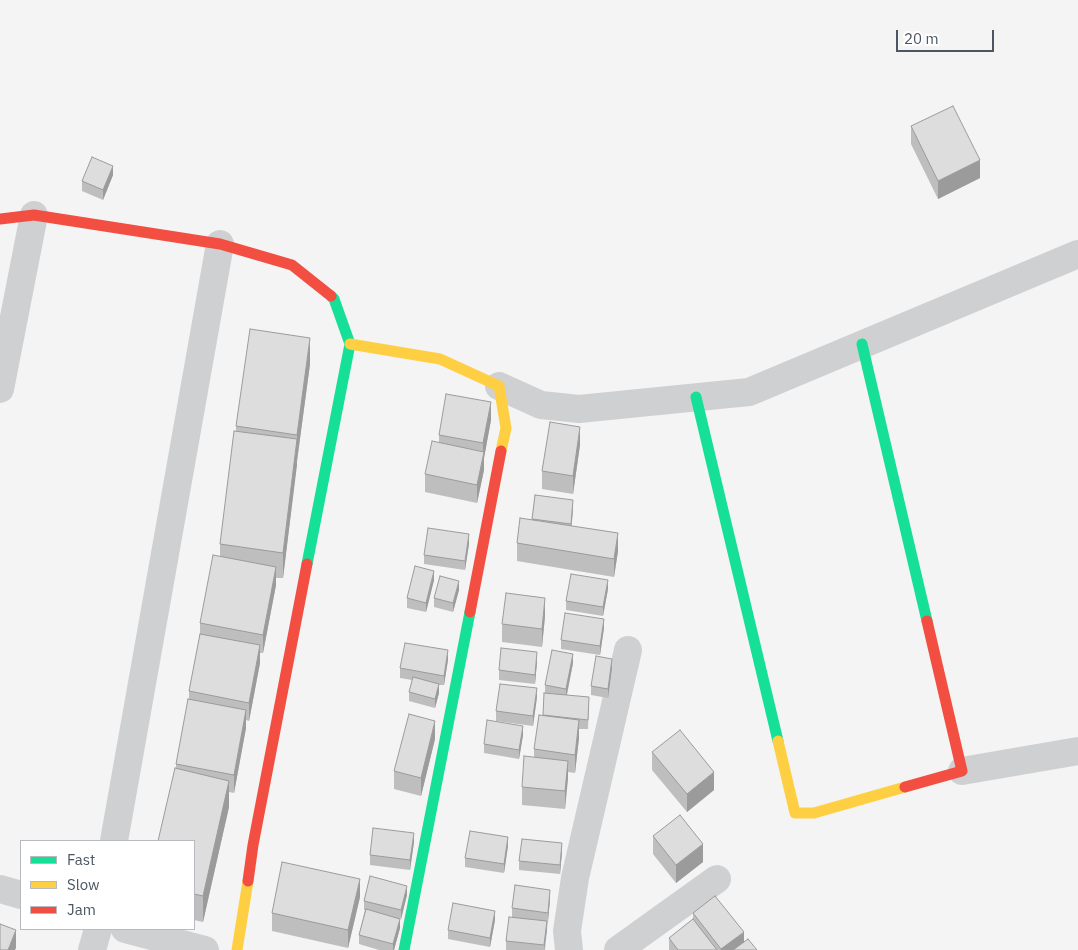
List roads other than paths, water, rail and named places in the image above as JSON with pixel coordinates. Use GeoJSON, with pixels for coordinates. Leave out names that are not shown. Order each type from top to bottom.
{"type":"FeatureCollection","features":[{"type":"Feature","properties":{"kind":"street"},"geometry":{"type":"LineString","coordinates":[[0,389],[34,215]]}},
{"type":"Feature","properties":{"kind":"street"},"geometry":{"type":"LineString","coordinates":[[0,219],[34,215],[220,244],[292,266],[334,299],[350,344],[253,845],[237,950]]}},
{"type":"Feature","properties":{"kind":"street"},"geometry":{"type":"LineString","coordinates":[[114,840],[220,244]]}},
{"type":"Feature","properties":{"kind":"street"},"geometry":{"type":"LineString","coordinates":[[350,344],[440,359],[541,405],[579,409],[749,392],[1078,254]]}},
{"type":"Feature","properties":{"kind":"street"},"geometry":{"type":"LineString","coordinates":[[862,344],[962,771]]}},
{"type":"Feature","properties":{"kind":"street"},"geometry":{"type":"LineString","coordinates":[[404,950],[506,428],[499,386]]}},
{"type":"Feature","properties":{"kind":"street"},"geometry":{"type":"LineString","coordinates":[[696,397],[795,813],[814,813],[962,771],[1078,751]]}},
{"type":"Feature","properties":{"kind":"street"},"geometry":{"type":"LineString","coordinates":[[569,950],[567,931],[574,878],[628,650]]}},
{"type":"Feature","properties":{"kind":"street"},"geometry":{"type":"LineString","coordinates":[[618,950],[717,878]]}},
{"type":"Feature","properties":{"kind":"street"},"geometry":{"type":"LineString","coordinates":[[0,889],[20,895]]}},
{"type":"Feature","properties":{"kind":"street"},"geometry":{"type":"LineString","coordinates":[[92,950],[98,930]]}},
{"type":"Feature","properties":{"kind":"street"},"geometry":{"type":"LineString","coordinates":[[129,930],[205,950]]}}]}
